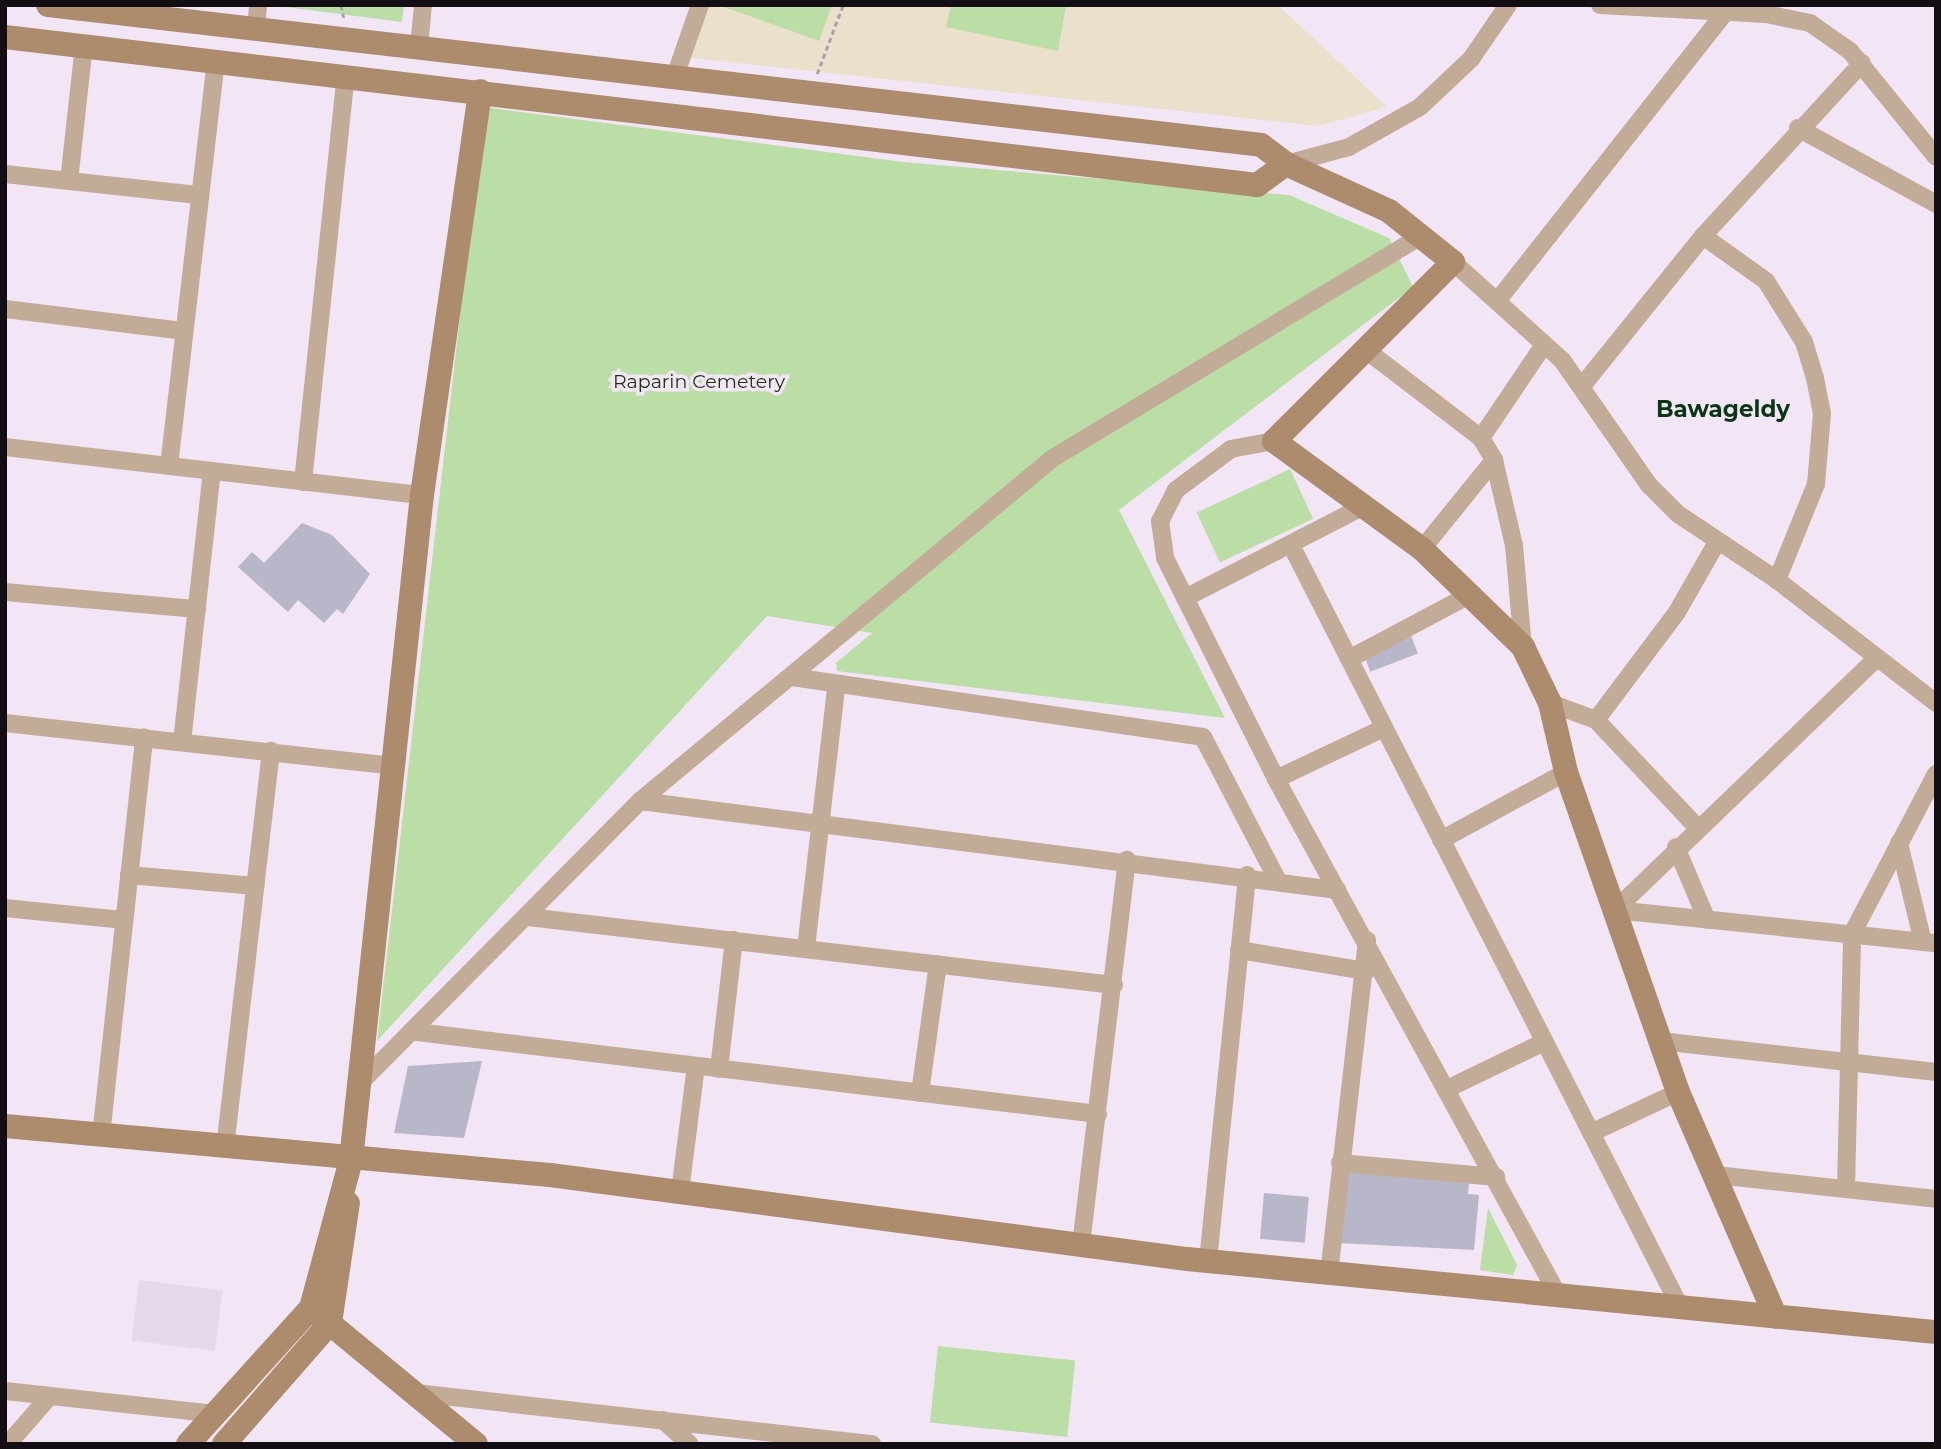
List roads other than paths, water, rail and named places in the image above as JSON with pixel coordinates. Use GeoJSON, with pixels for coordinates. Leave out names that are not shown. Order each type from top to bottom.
{"type":"FeatureCollection","features":[{"type":"Feature","properties":{"kind":"street"},"geometry":{"type":"LineString","coordinates":[[48,5],[257,17],[419,47],[1261,145],[1286,164],[1359,192],[1453,262],[1498,300],[1582,386],[1649,485],[1716,544],[1777,580],[1936,703]]}},
{"type":"Feature","properties":{"kind":"street"},"geometry":{"type":"LineString","coordinates":[[419,47],[424,5]]}},
{"type":"Feature","properties":{"kind":"street"},"geometry":{"type":"LineString","coordinates":[[675,76],[699,5]]}},
{"type":"Feature","properties":{"kind":"street"},"geometry":{"type":"LineString","coordinates":[[5,37],[603,104],[1256,185],[1286,164],[1349,147],[1420,107],[1471,59],[1508,5]]}},
{"type":"Feature","properties":{"kind":"street"},"geometry":{"type":"LineString","coordinates":[[1600,5],[1724,14],[1766,14],[1810,23],[1862,64],[1936,157]]}},
{"type":"Feature","properties":{"kind":"street"},"geometry":{"type":"LineString","coordinates":[[1498,300],[1724,14]]}},
{"type":"Feature","properties":{"kind":"street"},"geometry":{"type":"LineString","coordinates":[[69,181],[84,46]]}},
{"type":"Feature","properties":{"kind":"street"},"geometry":{"type":"LineString","coordinates":[[169,466],[198,195],[216,61]]}},
{"type":"Feature","properties":{"kind":"street"},"geometry":{"type":"LineString","coordinates":[[1582,386],[1703,236],[1798,128],[1862,64]]}},
{"type":"Feature","properties":{"kind":"street"},"geometry":{"type":"LineString","coordinates":[[603,104],[605,68]]}},
{"type":"Feature","properties":{"kind":"street"},"geometry":{"type":"LineString","coordinates":[[303,482],[346,76]]}},
{"type":"Feature","properties":{"kind":"street"},"geometry":{"type":"LineString","coordinates":[[224,1444],[320,1316],[351,1160],[396,766],[422,495],[480,91]]}},
{"type":"Feature","properties":{"kind":"street"},"geometry":{"type":"LineString","coordinates":[[1798,128],[1936,204]]}},
{"type":"Feature","properties":{"kind":"street"},"geometry":{"type":"LineString","coordinates":[[5,174],[198,195]]}},
{"type":"Feature","properties":{"kind":"street"},"geometry":{"type":"LineString","coordinates":[[1703,236],[1766,281],[1804,342],[1815,378],[1822,413],[1816,484],[1777,580]]}},
{"type":"Feature","properties":{"kind":"street"},"geometry":{"type":"LineString","coordinates":[[362,1080],[417,1032],[640,800],[792,677],[1053,458],[1419,237]]}},
{"type":"Feature","properties":{"kind":"street"},"geometry":{"type":"LineString","coordinates":[[1453,262],[1274,441],[1231,450],[1165,505],[1160,540],[1185,598],[1276,779],[1449,1088],[1558,1295]]}},
{"type":"Feature","properties":{"kind":"street"},"geometry":{"type":"LineString","coordinates":[[5,309],[183,331]]}},
{"type":"Feature","properties":{"kind":"street"},"geometry":{"type":"LineString","coordinates":[[1481,438],[1543,346]]}},
{"type":"Feature","properties":{"kind":"street"},"geometry":{"type":"LineString","coordinates":[[1366,350],[1481,438],[1494,460],[1514,545],[1523,647]]}},
{"type":"Feature","properties":{"kind":"street"},"geometry":{"type":"LineString","coordinates":[[1274,441],[1422,549],[1473,593],[1523,647],[1550,704],[1566,772],[1678,1092],[1776,1317]]}},
{"type":"Feature","properties":{"kind":"street"},"geometry":{"type":"LineString","coordinates":[[5,447],[422,495]]}},
{"type":"Feature","properties":{"kind":"street"},"geometry":{"type":"LineString","coordinates":[[1422,549],[1494,460]]}},
{"type":"Feature","properties":{"kind":"street"},"geometry":{"type":"LineString","coordinates":[[182,742],[212,471]]}},
{"type":"Feature","properties":{"kind":"street"},"geometry":{"type":"LineString","coordinates":[[1185,598],[1366,506]]}},
{"type":"Feature","properties":{"kind":"street"},"geometry":{"type":"LineString","coordinates":[[1596,720],[1677,612],[1716,544]]}},
{"type":"Feature","properties":{"kind":"street"},"geometry":{"type":"LineString","coordinates":[[1291,545],[1679,1305]]}},
{"type":"Feature","properties":{"kind":"street"},"geometry":{"type":"LineString","coordinates":[[5,592],[197,609]]}},
{"type":"Feature","properties":{"kind":"street"},"geometry":{"type":"LineString","coordinates":[[1349,659],[1473,593]]}},
{"type":"Feature","properties":{"kind":"street"},"geometry":{"type":"LineString","coordinates":[[1615,910],[1696,826],[1877,658]]}},
{"type":"Feature","properties":{"kind":"street"},"geometry":{"type":"LineString","coordinates":[[792,677],[836,688],[1203,737],[1278,881]]}},
{"type":"Feature","properties":{"kind":"street"},"geometry":{"type":"LineString","coordinates":[[806,948],[817,822],[836,688]]}},
{"type":"Feature","properties":{"kind":"street"},"geometry":{"type":"LineString","coordinates":[[1550,704],[1596,720],[1696,826]]}},
{"type":"Feature","properties":{"kind":"street"},"geometry":{"type":"LineString","coordinates":[[5,723],[396,766]]}},
{"type":"Feature","properties":{"kind":"street"},"geometry":{"type":"LineString","coordinates":[[1276,779],[1384,728]]}},
{"type":"Feature","properties":{"kind":"street"},"geometry":{"type":"LineString","coordinates":[[101,1136],[144,737]]}},
{"type":"Feature","properties":{"kind":"street"},"geometry":{"type":"LineString","coordinates":[[225,1148],[271,751]]}},
{"type":"Feature","properties":{"kind":"street"},"geometry":{"type":"LineString","coordinates":[[1441,840],[1566,772]]}},
{"type":"Feature","properties":{"kind":"street"},"geometry":{"type":"LineString","coordinates":[[1846,1187],[1852,934],[1936,774]]}},
{"type":"Feature","properties":{"kind":"street"},"geometry":{"type":"LineString","coordinates":[[640,800],[1127,860],[1337,890]]}},
{"type":"Feature","properties":{"kind":"street"},"geometry":{"type":"LineString","coordinates":[[1615,910],[1929,942],[1899,843]]}},
{"type":"Feature","properties":{"kind":"street"},"geometry":{"type":"LineString","coordinates":[[1676,848],[1707,920]]}},
{"type":"Feature","properties":{"kind":"street"},"geometry":{"type":"LineString","coordinates":[[1081,1245],[1127,860]]}},
{"type":"Feature","properties":{"kind":"street"},"geometry":{"type":"LineString","coordinates":[[129,875],[256,886]]}},
{"type":"Feature","properties":{"kind":"street"},"geometry":{"type":"LineString","coordinates":[[1208,1261],[1247,876]]}},
{"type":"Feature","properties":{"kind":"street"},"geometry":{"type":"LineString","coordinates":[[5,908],[124,920]]}},
{"type":"Feature","properties":{"kind":"street"},"geometry":{"type":"LineString","coordinates":[[528,917],[1114,985]]}},
{"type":"Feature","properties":{"kind":"street"},"geometry":{"type":"LineString","coordinates":[[719,1069],[734,940]]}},
{"type":"Feature","properties":{"kind":"street"},"geometry":{"type":"LineString","coordinates":[[1329,1274],[1340,1163],[1366,971],[1367,940]]}},
{"type":"Feature","properties":{"kind":"street"},"geometry":{"type":"LineString","coordinates":[[1239,950],[1366,971]]}},
{"type":"Feature","properties":{"kind":"street"},"geometry":{"type":"LineString","coordinates":[[920,1093],[938,964]]}},
{"type":"Feature","properties":{"kind":"street"},"geometry":{"type":"LineString","coordinates":[[417,1032],[1098,1115]]}},
{"type":"Feature","properties":{"kind":"street"},"geometry":{"type":"LineString","coordinates":[[1660,1041],[1936,1072]]}},
{"type":"Feature","properties":{"kind":"street"},"geometry":{"type":"LineString","coordinates":[[1449,1088],[1544,1042]]}},
{"type":"Feature","properties":{"kind":"street"},"geometry":{"type":"LineString","coordinates":[[680,1192],[696,1066]]}},
{"type":"Feature","properties":{"kind":"street"},"geometry":{"type":"LineString","coordinates":[[1591,1133],[1678,1092]]}},
{"type":"Feature","properties":{"kind":"street"},"geometry":{"type":"LineString","coordinates":[[5,1126],[680,1192],[1081,1245],[1329,1274],[1679,1305],[1936,1332]]}},
{"type":"Feature","properties":{"kind":"street"},"geometry":{"type":"LineString","coordinates":[[1340,1163],[1496,1177]]}},
{"type":"Feature","properties":{"kind":"street"},"geometry":{"type":"LineString","coordinates":[[1716,1175],[1846,1187],[1936,1199]]}},
{"type":"Feature","properties":{"kind":"street"},"geometry":{"type":"LineString","coordinates":[[320,1316],[476,1444]]}},
{"type":"Feature","properties":{"kind":"street"},"geometry":{"type":"LineString","coordinates":[[188,1444],[320,1316]]}},
{"type":"Feature","properties":{"kind":"street"},"geometry":{"type":"LineString","coordinates":[[5,1391],[216,1414]]}},
{"type":"Feature","properties":{"kind":"street"},"geometry":{"type":"LineString","coordinates":[[416,1393],[872,1444]]}},
{"type":"Feature","properties":{"kind":"street"},"geometry":{"type":"LineString","coordinates":[[8,1444],[49,1397]]}},
{"type":"Feature","properties":{"kind":"street"},"geometry":{"type":"LineString","coordinates":[[663,1420],[690,1444]]}},
{"type":"Feature","properties":{"kind":"district","name":"Bawageldy"},"geometry":{"type":"Point","coordinates":[1723,409]}},
{"type":"Feature","properties":{"kind":"park label","name":"Raparin Cemetery"},"geometry":{"type":"Point","coordinates":[699,382]}}]}
